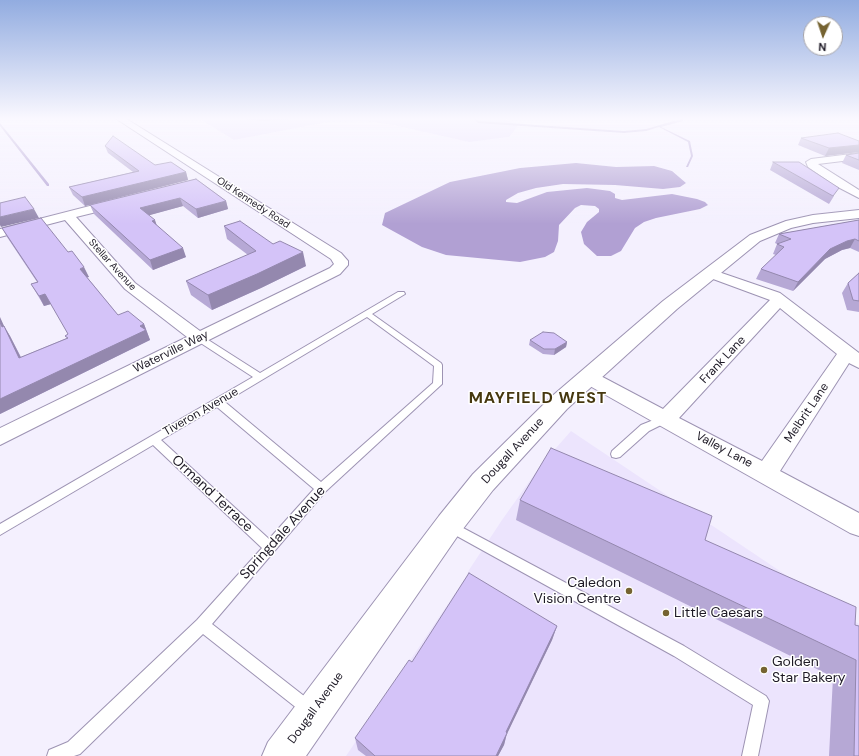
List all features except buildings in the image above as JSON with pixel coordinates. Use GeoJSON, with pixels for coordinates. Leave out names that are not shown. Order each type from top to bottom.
{"type":"FeatureCollection","features":[{"type":"Feature","properties":{"kind":"street","name":"Old Kennedy Road"},"geometry":{"type":"LineString","coordinates":[[175,153],[336,256],[341,261],[341,265]]}},
{"type":"Feature","properties":{"kind":"street"},"geometry":{"type":"LineString","coordinates":[[859,156],[811,162],[812,165],[828,177],[859,195]]}},
{"type":"Feature","properties":{"kind":"street"},"geometry":{"type":"LineString","coordinates":[[201,182],[215,178]]}},
{"type":"Feature","properties":{"kind":"street"},"geometry":{"type":"LineString","coordinates":[[0,233],[130,200]]}},
{"type":"Feature","properties":{"kind":"street","name":"Dougall Avenue"},"geometry":{"type":"LineString","coordinates":[[282,756],[449,525],[483,482],[559,403],[670,305],[755,238],[777,228],[813,219],[859,214]]}},
{"type":"Feature","properties":{"kind":"street","name":"Stellar Avenue"},"geometry":{"type":"LineString","coordinates":[[68,216],[130,286],[199,338]]}},
{"type":"Feature","properties":{"kind":"street","name":"Waterville Way"},"geometry":{"type":"LineString","coordinates":[[0,437],[335,272],[341,265]]}},
{"type":"Feature","properties":{"kind":"street"},"geometry":{"type":"LineString","coordinates":[[710,273],[766,293],[779,300],[853,357]]}},
{"type":"Feature","properties":{"kind":"street","name":"Frank Lane"},"geometry":{"type":"LineString","coordinates":[[666,419],[779,300]]}},
{"type":"Feature","properties":{"kind":"street","name":"Melbrit Lane"},"geometry":{"type":"LineString","coordinates":[[767,473],[853,357]]}},
{"type":"Feature","properties":{"kind":"street","name":"Valley Lane"},"geometry":{"type":"LineString","coordinates":[[588,377],[767,473],[859,525]]}},
{"type":"Feature","properties":{"kind":"lane","name":"Tiveron Avenue"},"geometry":{"type":"LineString","coordinates":[[0,530],[401,294]]}},
{"type":"Feature","properties":{"kind":"lane","name":"Springdale Avenue"},"geometry":{"type":"LineString","coordinates":[[55,756],[74,748],[202,625],[321,489],[437,384],[438,365],[367,314]]}},
{"type":"Feature","properties":{"kind":"lane"},"geometry":{"type":"LineString","coordinates":[[199,338],[260,377]]}},
{"type":"Feature","properties":{"kind":"lane"},"geometry":{"type":"LineString","coordinates":[[218,402],[321,489]]}},
{"type":"Feature","properties":{"kind":"lane"},"geometry":{"type":"LineString","coordinates":[[616,454],[645,428],[666,419]]}},
{"type":"Feature","properties":{"kind":"lane","name":"Ormand Terrace"},"geometry":{"type":"LineString","coordinates":[[154,440],[270,548]]}},
{"type":"Feature","properties":{"kind":"lane"},"geometry":{"type":"LineString","coordinates":[[449,525],[679,651],[761,701],[750,756]]}},
{"type":"Feature","properties":{"kind":"lane"},"geometry":{"type":"LineString","coordinates":[[202,625],[314,712]]}},
{"type":"Feature","properties":{"kind":"shaded area"},"geometry":{"type":"Polygon","coordinates":[[[576,163],[616,167],[654,166],[672,171],[686,183],[680,187],[663,189],[615,185],[563,184],[536,188],[518,193],[506,200],[506,202],[517,203],[547,192],[587,188],[610,191],[615,194],[615,198],[622,200],[672,194],[697,199],[708,205],[700,209],[644,222],[635,228],[621,251],[611,256],[597,256],[584,244],[581,232],[587,222],[599,212],[599,209],[595,206],[581,205],[575,208],[559,225],[558,241],[554,252],[545,257],[520,262],[446,255],[422,247],[382,225],[385,213],[450,182],[520,168],[576,163]]]}},
{"type":"Feature","properties":{"kind":"shaded area"},"geometry":{"type":"Polygon","coordinates":[[[571,431],[859,624],[859,756],[346,756],[466,577],[469,570],[502,520],[541,465],[571,431]]]}},
{"type":"Feature","properties":{"kind":"waterway"},"geometry":{"type":"LineString","coordinates":[[23,153],[48,185]]}},
{"type":"Feature","properties":{"kind":"waterway"},"geometry":{"type":"LineString","coordinates":[[687,166],[692,156],[691,153]]}},
{"type":"Feature","properties":{"kind":"place","name":"Caledon Vision Centre"},"geometry":{"type":"Point","coordinates":[629,591]}},
{"type":"Feature","properties":{"kind":"place","name":"Little Caesars"},"geometry":{"type":"Point","coordinates":[666,613]}},
{"type":"Feature","properties":{"kind":"place","name":"Golden Star Bakery"},"geometry":{"type":"Point","coordinates":[764,670]}},
{"type":"Feature","properties":{"kind":"district","name":"MAYFIELD WEST"},"geometry":{"type":"Point","coordinates":[538,399]}}]}
